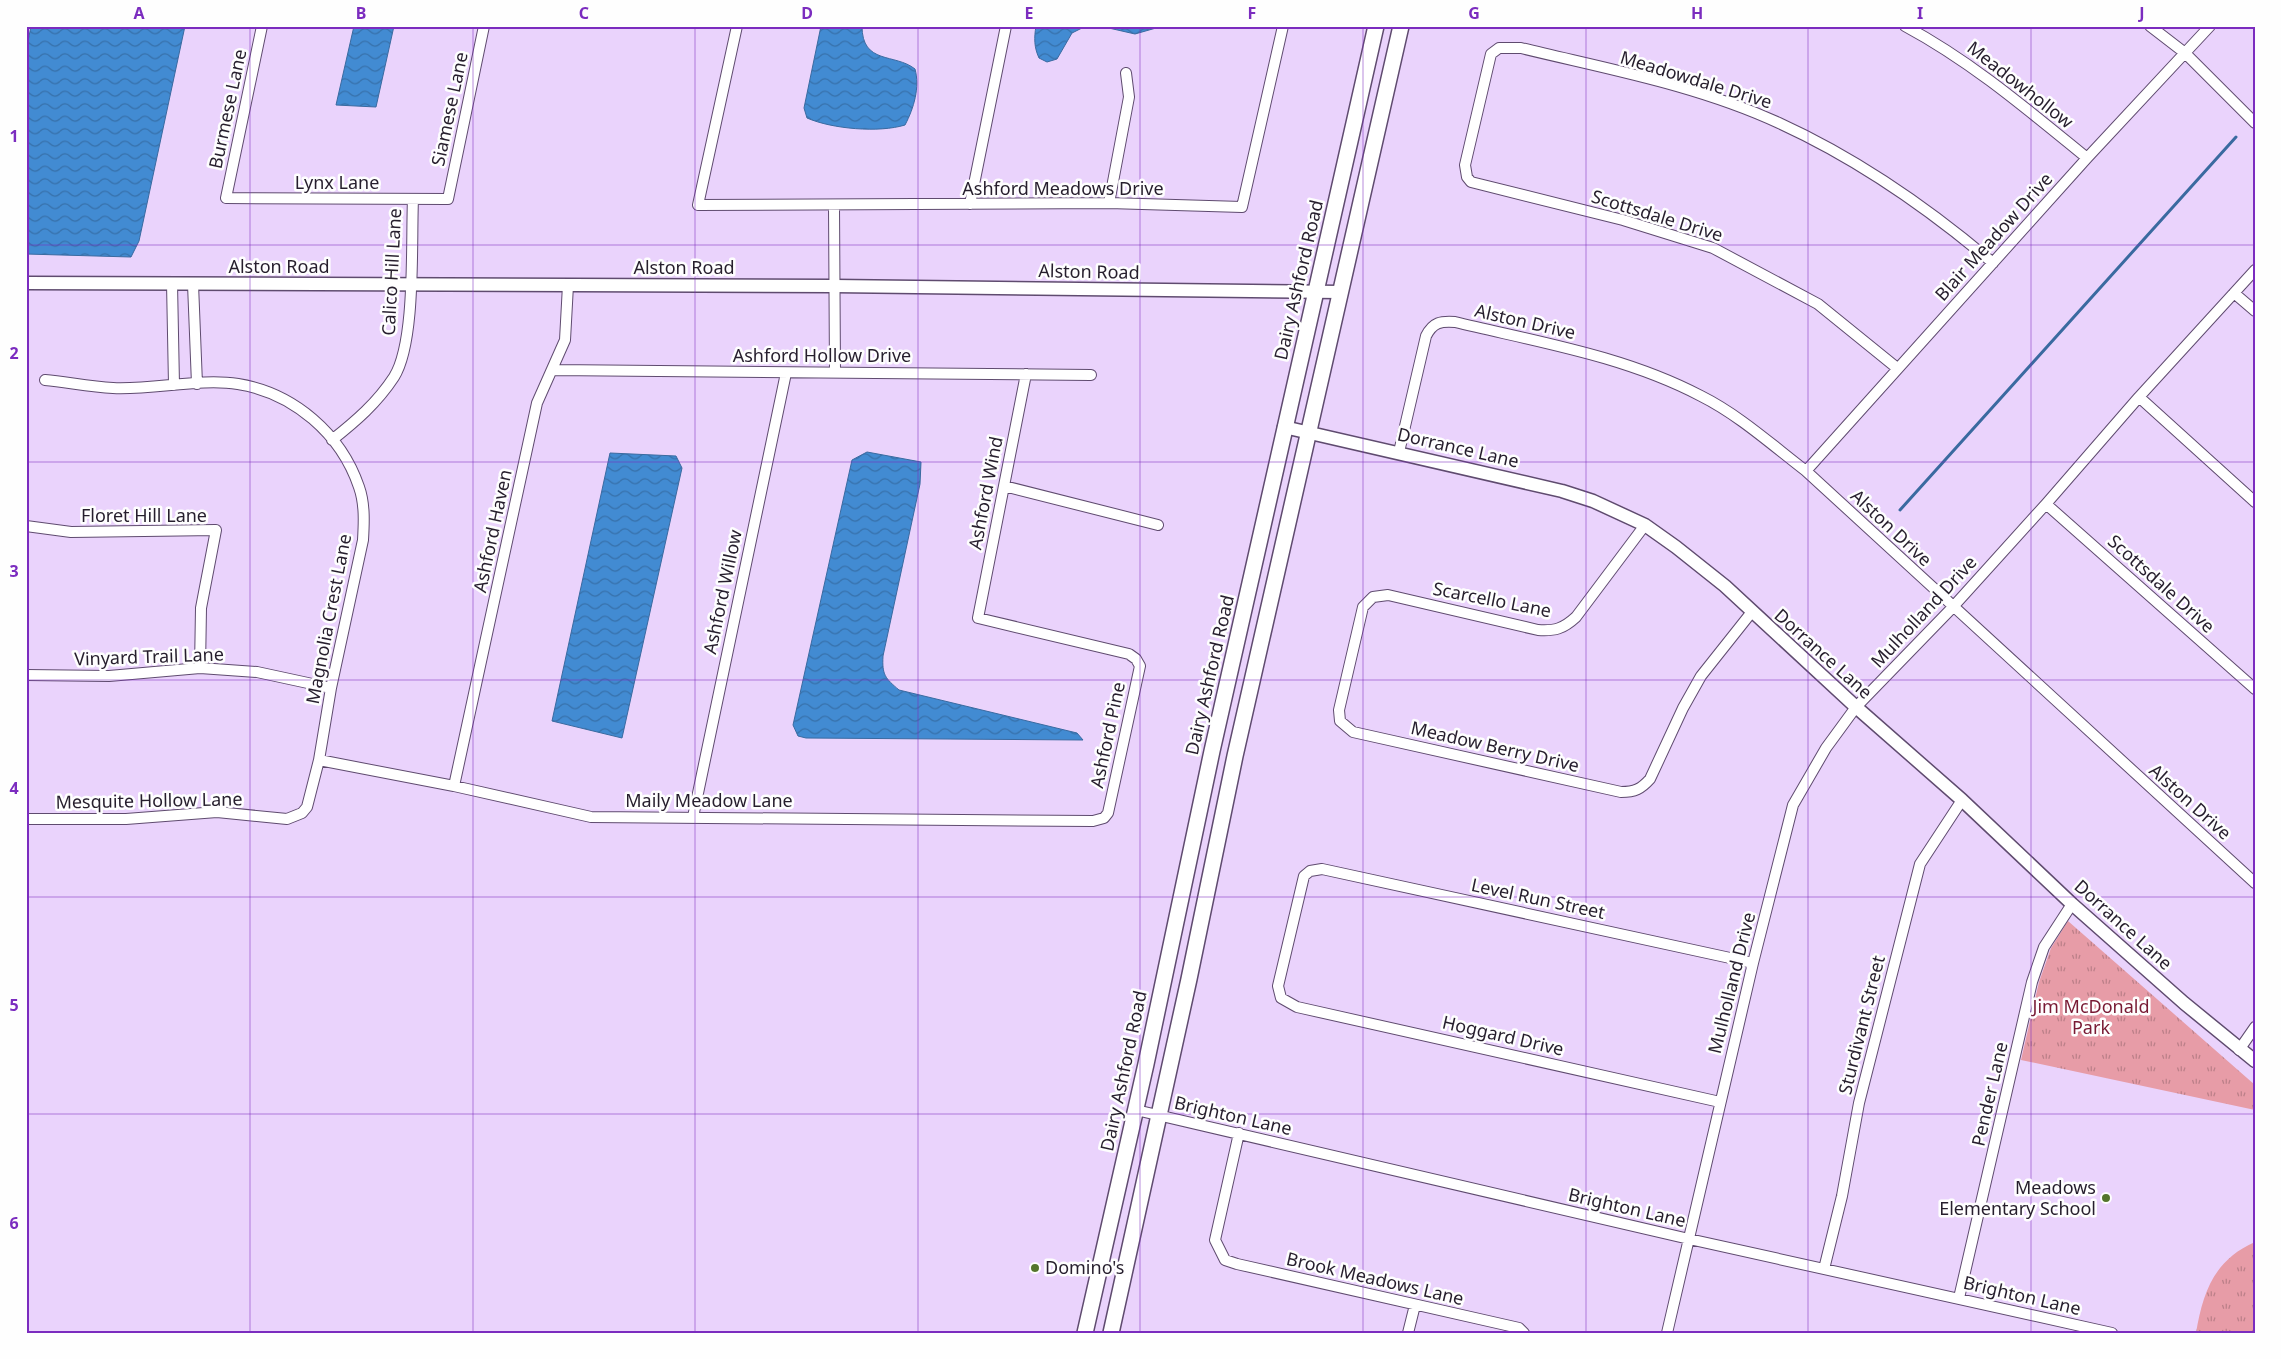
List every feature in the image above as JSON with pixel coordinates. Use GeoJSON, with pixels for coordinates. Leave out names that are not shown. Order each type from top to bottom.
{"type":"FeatureCollection","features":[{"type":"Feature","properties":{"kind":"main road","name":"Dairy Ashford Road"},"geometry":{"type":"LineString","coordinates":[[1085,1333],[1136,1110],[1212,751],[1284,427],[1376,26]]}},
{"type":"Feature","properties":{"kind":"main road"},"geometry":{"type":"LineString","coordinates":[[1111,1333],[1160,1115],[1235,756],[1401,26]]}},
{"type":"Feature","properties":{"kind":"main road"},"geometry":{"type":"LineString","coordinates":[[1212,751],[1235,756]]}},
{"type":"Feature","properties":{"kind":"street","name":"Burmese Lane"},"geometry":{"type":"LineString","coordinates":[[226,198],[262,26]]}},
{"type":"Feature","properties":{"kind":"street","name":"Siamese Lane"},"geometry":{"type":"LineString","coordinates":[[448,199],[484,26]]}},
{"type":"Feature","properties":{"kind":"street","name":"Ashford Meadows Drive"},"geometry":{"type":"LineString","coordinates":[[737,26],[698,205],[834,206],[1109,203],[1242,207],[1283,26]]}},
{"type":"Feature","properties":{"kind":"street"},"geometry":{"type":"LineString","coordinates":[[970,204],[1006,26]]}},
{"type":"Feature","properties":{"kind":"street","name":"Meadowhollow"},"geometry":{"type":"LineString","coordinates":[[1905,26],[1946,49],[1992,80],[2087,158]]}},
{"type":"Feature","properties":{"kind":"street"},"geometry":{"type":"LineString","coordinates":[[2150,26],[2185,53],[2255,123]]}},
{"type":"Feature","properties":{"kind":"street","name":"Blair Meadow Drive"},"geometry":{"type":"LineString","coordinates":[[1806,471],[2087,158],[2210,26]]}},
{"type":"Feature","properties":{"kind":"street","name":"Scottsdale Drive"},"geometry":{"type":"LineString","coordinates":[[1499,48],[1491,54],[1488,62],[1465,164],[1467,177],[1472,182],[1622,220],[1713,248],[1818,304],[1897,368]]}},
{"type":"Feature","properties":{"kind":"street","name":"Meadowdale Drive"},"geometry":{"type":"LineString","coordinates":[[1499,48],[1521,48],[1662,83],[1778,122],[1864,167],[1913,199],[1993,263]]}},
{"type":"Feature","properties":{"kind":"street"},"geometry":{"type":"LineString","coordinates":[[1109,203],[1129,97],[1126,73]]}},
{"type":"Feature","properties":{"kind":"street","name":"Lynx Lane"},"geometry":{"type":"LineString","coordinates":[[226,198],[448,199]]}},
{"type":"Feature","properties":{"kind":"street","name":"Calico Hill Lane"},"geometry":{"type":"LineString","coordinates":[[332,440],[369,410],[395,376],[408,331],[413,199]]}},
{"type":"Feature","properties":{"kind":"street"},"geometry":{"type":"LineString","coordinates":[[834,206],[835,372]]}},
{"type":"Feature","properties":{"kind":"street","name":"Mulholland Drive"},"geometry":{"type":"LineString","coordinates":[[1667,1333],[1753,963],[1793,805],[1826,748],[1856,707],[1952,608],[2139,397],[2255,270]]}},
{"type":"Feature","properties":{"kind":"street"},"geometry":{"type":"LineString","coordinates":[[172,283],[174,385]]}},
{"type":"Feature","properties":{"kind":"street","name":"Alston Road"},"geometry":{"type":"LineString","coordinates":[[26,284],[834,286],[1341,292]]}},
{"type":"Feature","properties":{"kind":"street"},"geometry":{"type":"LineString","coordinates":[[192,284],[197,384]]}},
{"type":"Feature","properties":{"kind":"street","name":"Ashford Haven"},"geometry":{"type":"LineString","coordinates":[[454,786],[537,403],[565,340],[568,285]]}},
{"type":"Feature","properties":{"kind":"street"},"geometry":{"type":"LineString","coordinates":[[2234,293],[2255,311]]}},
{"type":"Feature","properties":{"kind":"street","name":"Alston Drive"},"geometry":{"type":"LineString","coordinates":[[1399,452],[1426,336],[1430,328],[1436,323],[1455,322],[1604,357],[1652,374],[1702,396],[1742,422],[1806,471],[1952,608],[2255,883]]}},
{"type":"Feature","properties":{"kind":"street","name":"Ashford Hollow Drive"},"geometry":{"type":"LineString","coordinates":[[553,370],[1090,375]]}},
{"type":"Feature","properties":{"kind":"street","name":"Ashford Willow"},"geometry":{"type":"LineString","coordinates":[[692,817],[786,373]]}},
{"type":"Feature","properties":{"kind":"street","name":"Ashford Wind"},"geometry":{"type":"LineString","coordinates":[[1026,374],[978,618],[1129,654],[1136,659]]}},
{"type":"Feature","properties":{"kind":"street","name":"Magnolia Crest Lane"},"geometry":{"type":"LineString","coordinates":[[45,380],[114,388],[237,384],[284,398],[313,419],[349,463],[360,489],[364,517],[364,540],[331,688],[319,760],[307,806],[302,813]]}},
{"type":"Feature","properties":{"kind":"street"},"geometry":{"type":"LineString","coordinates":[[2139,397],[2255,502]]}},
{"type":"Feature","properties":{"kind":"street","name":"Dorrance Lane"},"geometry":{"type":"LineString","coordinates":[[1284,427],[1562,491],[1593,501],[1645,525],[1718,581],[1751,613],[1962,800],[2072,904],[2239,1050],[2255,1061]]}},
{"type":"Feature","properties":{"kind":"street"},"geometry":{"type":"LineString","coordinates":[[1004,486],[1158,525]]}},
{"type":"Feature","properties":{"kind":"street","name":"Scottsdale Drive"},"geometry":{"type":"LineString","coordinates":[[2046,504],[2255,689]]}},
{"type":"Feature","properties":{"kind":"street","name":"Scarcello Lane"},"geometry":{"type":"LineString","coordinates":[[1343,726],[1340,721],[1341,701],[1363,607],[1373,597],[1388,595],[1538,630],[1553,631],[1564,628],[1576,617],[1645,525]]}},
{"type":"Feature","properties":{"kind":"street","name":"Floret Hill Lane"},"geometry":{"type":"LineString","coordinates":[[26,526],[71,532],[216,530],[201,608],[200,668]]}},
{"type":"Feature","properties":{"kind":"street","name":"Meadow Berry Drive"},"geometry":{"type":"LineString","coordinates":[[1343,726],[1353,732],[1621,792],[1632,792],[1642,788],[1650,779],[1683,708],[1701,676],[1751,613]]}},
{"type":"Feature","properties":{"kind":"street","name":"Ashford Pine"},"geometry":{"type":"LineString","coordinates":[[1104,818],[1108,813],[1140,666],[1136,659]]}},
{"type":"Feature","properties":{"kind":"street","name":"Vinyard Trail Lane"},"geometry":{"type":"LineString","coordinates":[[26,675],[109,676],[200,668],[257,672],[331,688]]}},
{"type":"Feature","properties":{"kind":"street","name":"Maily Meadow Lane"},"geometry":{"type":"LineString","coordinates":[[319,760],[454,786],[591,817],[1093,821],[1104,818]]}},
{"type":"Feature","properties":{"kind":"street","name":"Sturdivant Street"},"geometry":{"type":"LineString","coordinates":[[1824,1269],[1842,1196],[1859,1103],[1920,864],[1962,800]]}},
{"type":"Feature","properties":{"kind":"street","name":"Mesquite Hollow Lane"},"geometry":{"type":"LineString","coordinates":[[26,819],[126,819],[217,812],[287,819],[302,813]]}},
{"type":"Feature","properties":{"kind":"street","name":"Level Run Street"},"geometry":{"type":"LineString","coordinates":[[1281,998],[1278,986],[1304,876],[1316,870],[1331,871],[1753,963]]}},
{"type":"Feature","properties":{"kind":"street","name":"Pender Lane"},"geometry":{"type":"LineString","coordinates":[[1959,1298],[2032,982],[2044,947],[2072,904]]}},
{"type":"Feature","properties":{"kind":"street","name":"Hoggard Drive"},"geometry":{"type":"LineString","coordinates":[[1281,998],[1297,1006],[1720,1102]]}},
{"type":"Feature","properties":{"kind":"street"},"geometry":{"type":"LineString","coordinates":[[2239,1050],[2255,1027]]}},
{"type":"Feature","properties":{"kind":"street","name":"Brighton Lane"},"geometry":{"type":"LineString","coordinates":[[1136,1110],[1689,1239],[2112,1333]]}},
{"type":"Feature","properties":{"kind":"street","name":"Brook Meadows Lane"},"geometry":{"type":"LineString","coordinates":[[1239,1133],[1215,1240],[1220,1253],[1226,1260],[1519,1328],[1524,1333]]}},
{"type":"Feature","properties":{"kind":"street"},"geometry":{"type":"LineString","coordinates":[[1408,1333],[1415,1305]]}},
{"type":"Feature","properties":{"kind":"green space","name":"Jim McDonald Park"},"geometry":{"type":"Polygon","coordinates":[[[2068,921],[2255,1085],[2255,1110],[2021,1060],[2039,982],[2051,948],[2068,921]]]}},
{"type":"Feature","properties":{"kind":"green space"},"geometry":{"type":"Polygon","coordinates":[[[2255,1242],[2255,1333],[2196,1333],[2202,1304],[2220,1268],[2241,1249],[2255,1242]]]}},
{"type":"Feature","properties":{"kind":"water"},"geometry":{"type":"Polygon","coordinates":[[[31,26],[185,26],[139,241],[131,257],[26,254],[26,52],[31,26]]]}},
{"type":"Feature","properties":{"kind":"water"},"geometry":{"type":"Polygon","coordinates":[[[354,26],[394,26],[376,107],[336,105],[354,26]]]}},
{"type":"Feature","properties":{"kind":"water"},"geometry":{"type":"Polygon","coordinates":[[[821,26],[862,26],[863,38],[867,47],[873,53],[907,64],[915,69],[917,83],[915,97],[905,125],[882,129],[856,129],[829,125],[807,118],[804,108],[821,26]]]}},
{"type":"Feature","properties":{"kind":"water"},"geometry":{"type":"Polygon","coordinates":[[[1036,26],[1086,26],[1072,33],[1057,59],[1047,62],[1039,58],[1036,50],[1036,26]]]}},
{"type":"Feature","properties":{"kind":"water"},"geometry":{"type":"Polygon","coordinates":[[[1100,26],[1184,26],[1156,28],[1135,34],[1100,26]]]}},
{"type":"Feature","properties":{"kind":"water"},"geometry":{"type":"Polygon","coordinates":[[[867,452],[921,462],[920,484],[883,656],[885,676],[899,690],[1077,733],[1083,740],[806,738],[798,736],[793,725],[852,460],[867,452]]]}},
{"type":"Feature","properties":{"kind":"water"},"geometry":{"type":"Polygon","coordinates":[[[610,453],[676,456],[682,468],[622,738],[552,721],[610,453]]]}},
{"type":"Feature","properties":{"kind":"waterway"},"geometry":{"type":"LineString","coordinates":[[1900,510],[2236,137]]}},
{"type":"Feature","properties":{"kind":"place","name":"Meadows Elementary School"},"geometry":{"type":"Point","coordinates":[2106,1198]}},
{"type":"Feature","properties":{"kind":"place","name":"Domino's"},"geometry":{"type":"Point","coordinates":[1035,1268]}}]}
